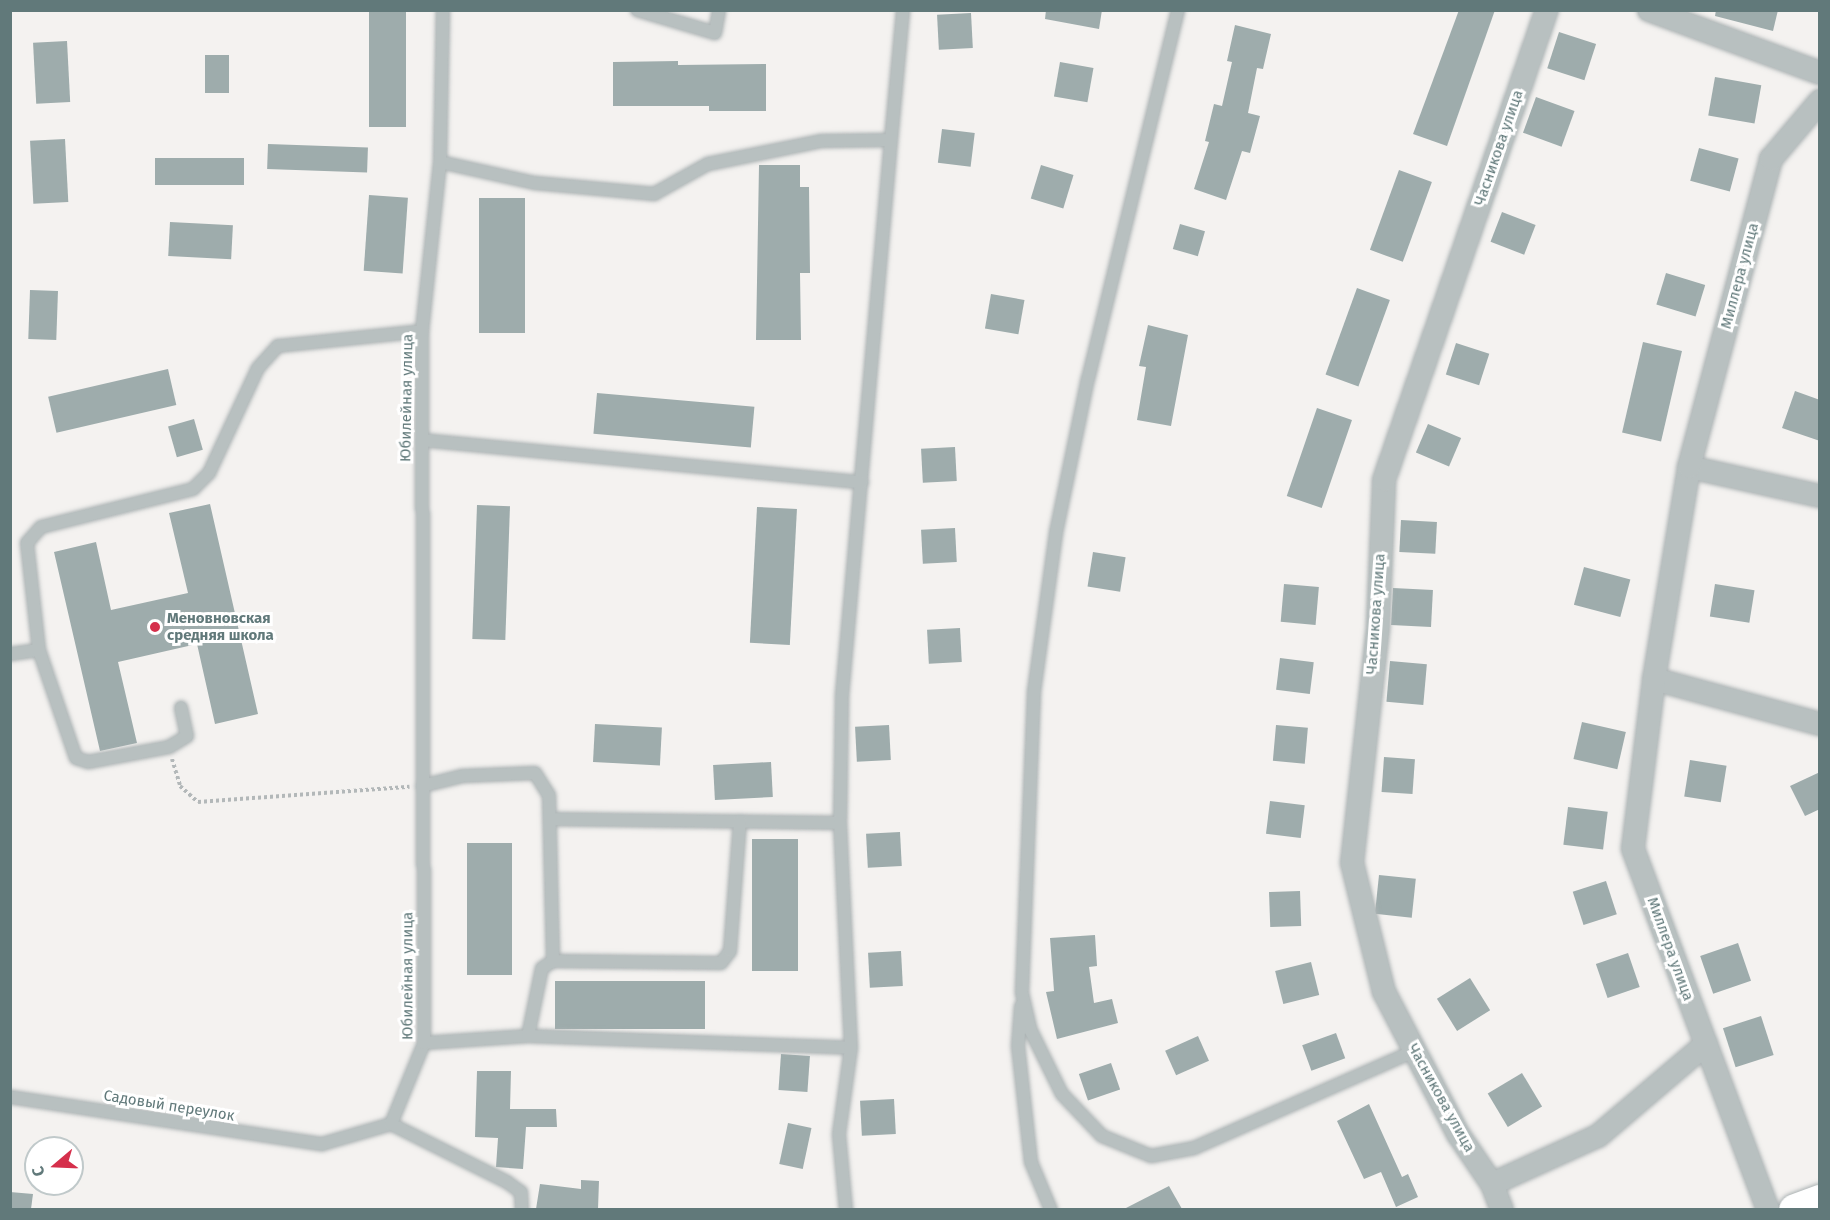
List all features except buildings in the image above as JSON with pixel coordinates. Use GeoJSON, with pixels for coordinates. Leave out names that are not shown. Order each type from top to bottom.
{"type":"FeatureCollection","features":[{"type":"Feature","properties":{"kind":"highway"},"geometry":{"type":"LineString","coordinates":[[1795,1209],[1820,1201]]}},
{"type":"Feature","properties":{"kind":"street","name":"Часникова улица"},"geometry":{"type":"LineString","coordinates":[[1502,1209],[1492,1184],[1458,1134],[1384,992],[1352,862],[1378,626],[1384,480],[1547,10]]}},
{"type":"Feature","properties":{"kind":"street"},"geometry":{"type":"LineString","coordinates":[[1649,10],[1820,73]]}},
{"type":"Feature","properties":{"kind":"street","name":"Миллера улица"},"geometry":{"type":"LineString","coordinates":[[1768,1209],[1633,848],[1654,679],[1689,467],[1771,159],[1820,100]]}},
{"type":"Feature","properties":{"kind":"street"},"geometry":{"type":"LineString","coordinates":[[1689,467],[1820,496]]}},
{"type":"Feature","properties":{"kind":"street"},"geometry":{"type":"LineString","coordinates":[[1654,679],[1820,724]]}},
{"type":"Feature","properties":{"kind":"street"},"geometry":{"type":"LineString","coordinates":[[1492,1184],[1598,1136],[1706,1044]]}},
{"type":"Feature","properties":{"kind":"lane","name":"Юбилейная улица"},"geometry":{"type":"LineString","coordinates":[[392,1124],[424,1043],[422,331],[440,162],[443,10]]}},
{"type":"Feature","properties":{"kind":"lane"},"geometry":{"type":"LineString","coordinates":[[637,10],[715,33],[719,10]]}},
{"type":"Feature","properties":{"kind":"lane"},"geometry":{"type":"LineString","coordinates":[[846,1209],[839,1134],[851,1048],[840,823],[842,696],[903,10]]}},
{"type":"Feature","properties":{"kind":"lane"},"geometry":{"type":"LineString","coordinates":[[1051,1209],[1031,1162],[1018,1046],[1034,692],[1056,533],[1088,378],[1178,10]]}},
{"type":"Feature","properties":{"kind":"lane"},"geometry":{"type":"LineString","coordinates":[[440,162],[535,183],[654,194],[708,164],[821,141],[891,140]]}},
{"type":"Feature","properties":{"kind":"lane"},"geometry":{"type":"LineString","coordinates":[[180,708],[187,736],[169,747],[88,762],[76,758],[39,650],[27,543],[41,527],[193,489],[209,474],[258,368],[278,346],[422,331]]}},
{"type":"Feature","properties":{"kind":"lane"},"geometry":{"type":"LineString","coordinates":[[422,440],[862,482]]}},
{"type":"Feature","properties":{"kind":"lane"},"geometry":{"type":"LineString","coordinates":[[10,654],[39,650]]}},
{"type":"Feature","properties":{"kind":"lane"},"geometry":{"type":"LineString","coordinates":[[422,786],[462,776],[535,773],[549,795],[553,961]]}},
{"type":"Feature","properties":{"kind":"lane"},"geometry":{"type":"LineString","coordinates":[[551,819],[840,823]]}},
{"type":"Feature","properties":{"kind":"lane"},"geometry":{"type":"LineString","coordinates":[[528,1036],[542,968],[553,961],[721,963],[730,951],[740,821]]}},
{"type":"Feature","properties":{"kind":"lane"},"geometry":{"type":"LineString","coordinates":[[1022,993],[1031,1031],[1062,1094],[1102,1136],[1151,1156],[1194,1148],[1414,1052]]}},
{"type":"Feature","properties":{"kind":"lane"},"geometry":{"type":"LineString","coordinates":[[424,1043],[528,1036],[851,1048]]}},
{"type":"Feature","properties":{"kind":"lane","name":"Садовый переулок"},"geometry":{"type":"LineString","coordinates":[[10,1097],[322,1144],[392,1124]]}},
{"type":"Feature","properties":{"kind":"lane"},"geometry":{"type":"LineString","coordinates":[[392,1124],[507,1182],[521,1192],[522,1209]]}},
{"type":"Feature","properties":{"kind":"path"},"geometry":{"type":"LineString","coordinates":[[169,747],[180,786],[198,802],[422,786]]}},
{"type":"Feature","properties":{"kind":"place","name":"Меновновская средняя школа"},"geometry":{"type":"Point","coordinates":[155,627]}}]}
